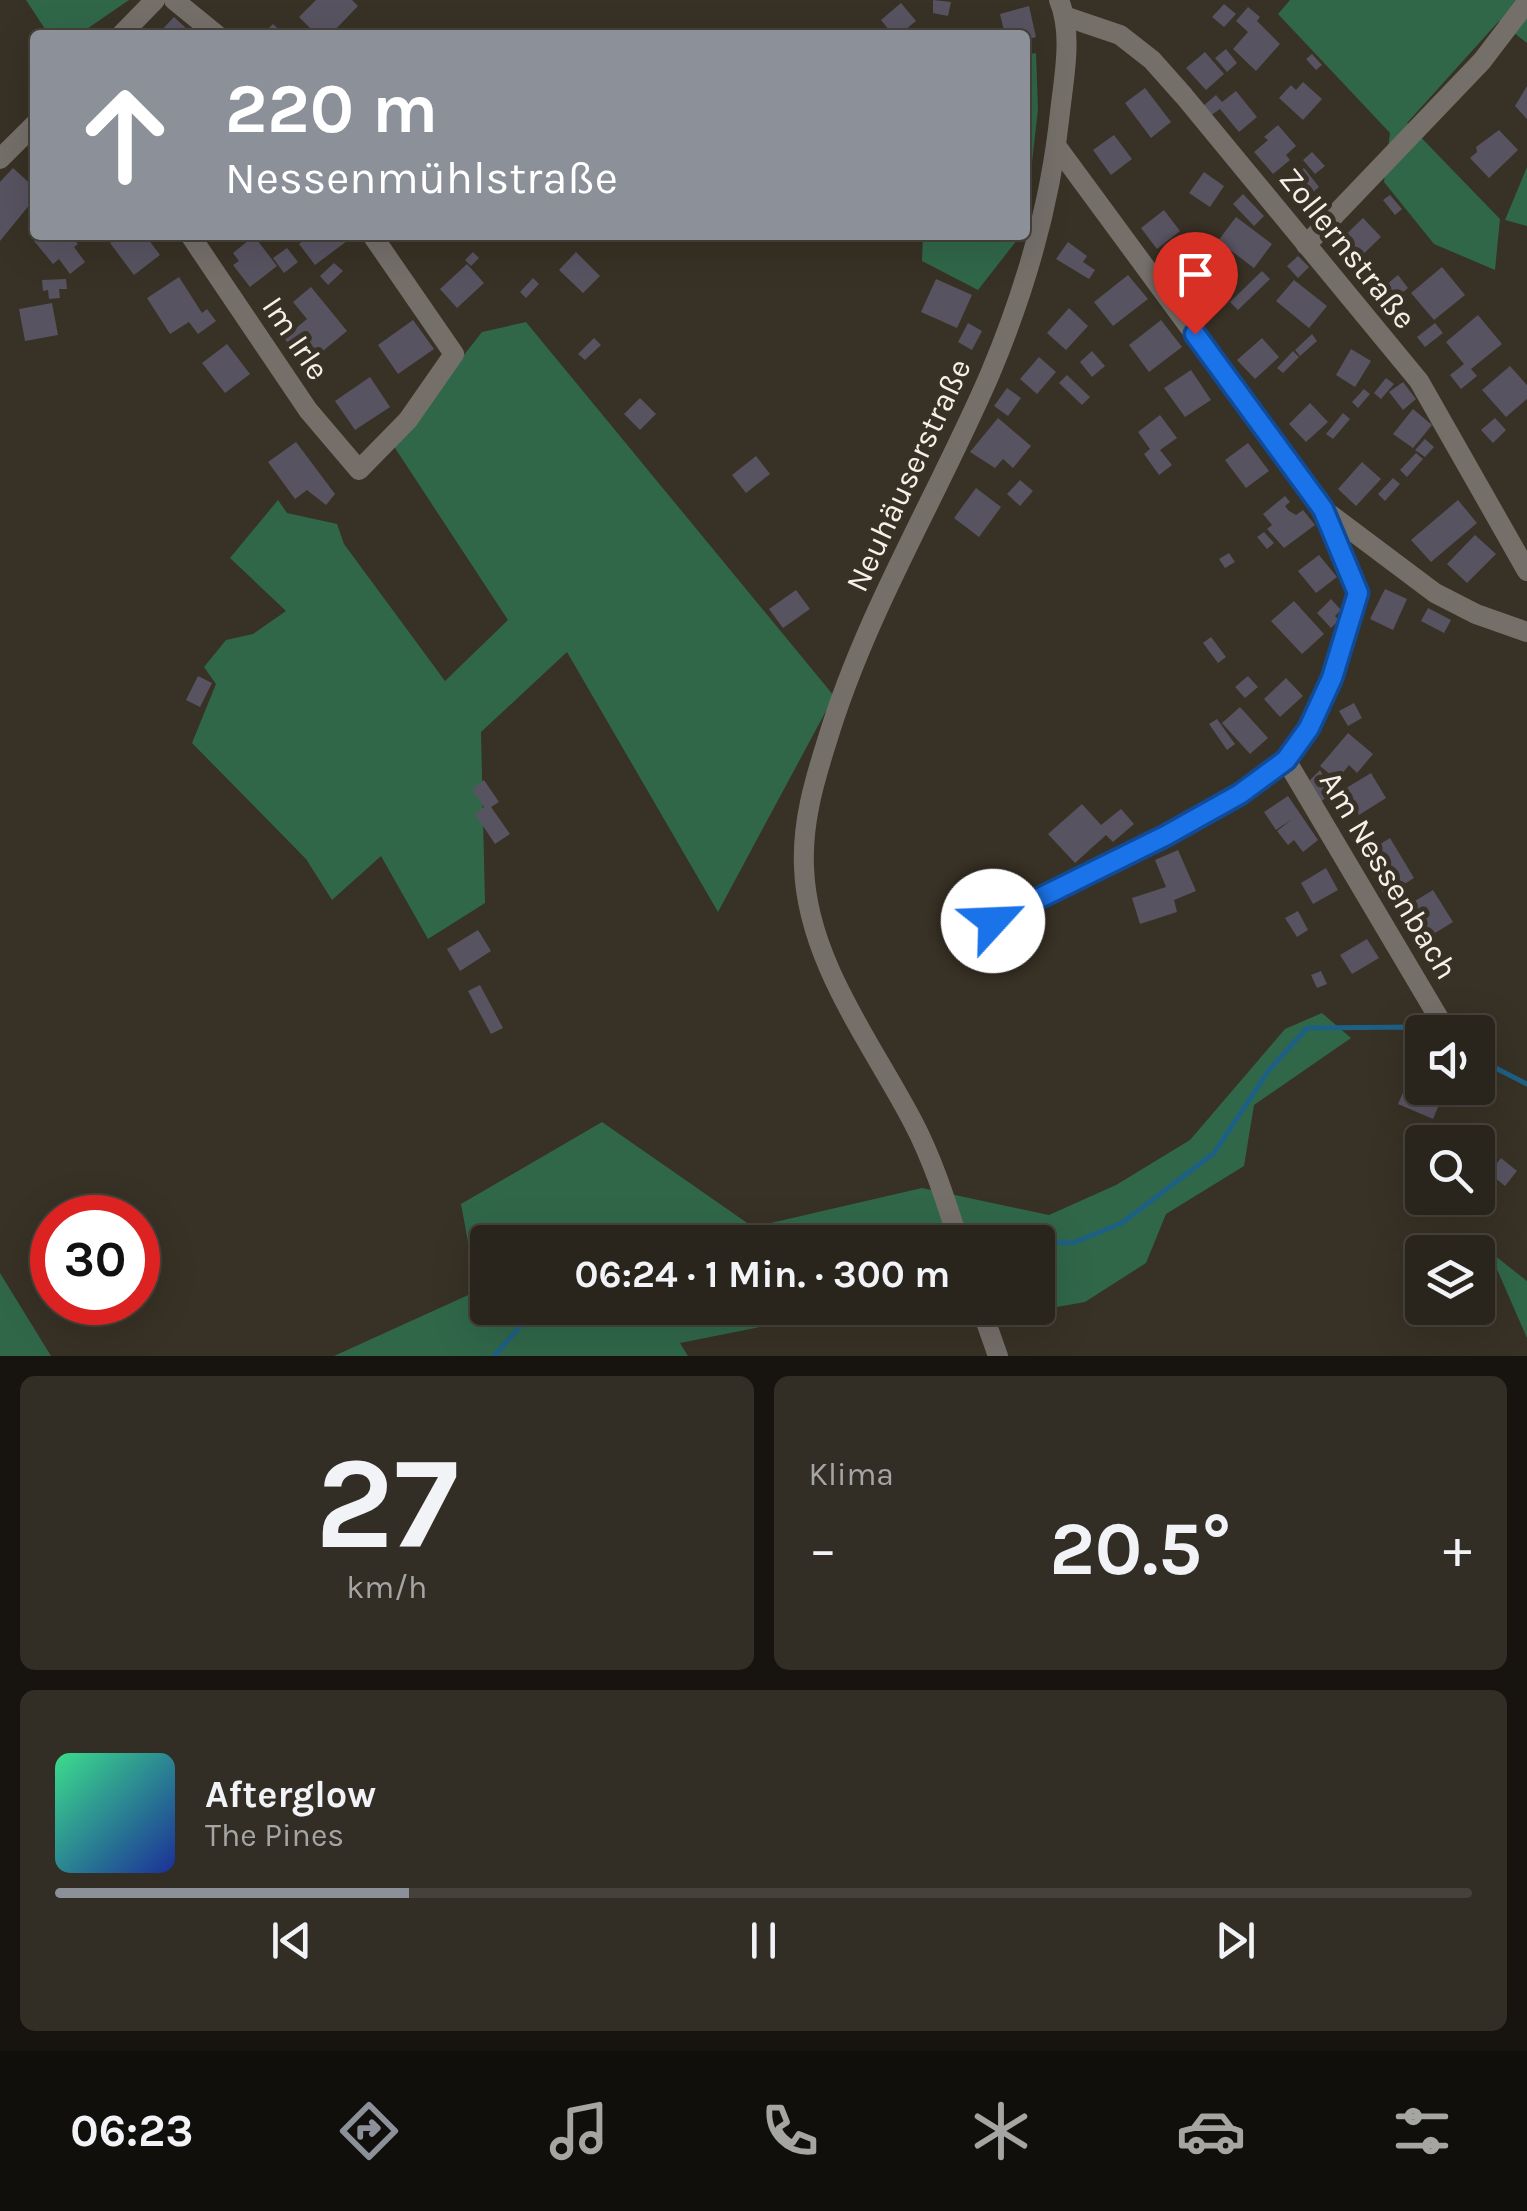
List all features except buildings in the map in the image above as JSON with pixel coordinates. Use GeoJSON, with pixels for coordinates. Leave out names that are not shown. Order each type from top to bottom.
{"type":"FeatureCollection","features":[{"type":"Feature","properties":{"kind":"street"},"geometry":{"type":"LineString","coordinates":[[126,30],[155,0]]}},
{"type":"Feature","properties":{"kind":"street"},"geometry":{"type":"LineString","coordinates":[[174,0],[211,30]]}},
{"type":"Feature","properties":{"kind":"street"},"geometry":{"type":"LineString","coordinates":[[1306,245],[1482,61],[1527,2]]}},
{"type":"Feature","properties":{"kind":"street","name":"Zollernstraße"},"geometry":{"type":"LineString","coordinates":[[1063,9],[1120,35],[1152,60],[1306,245],[1419,382],[1527,571]]}},
{"type":"Feature","properties":{"kind":"street","name":"Neuhäuserstraße"},"geometry":{"type":"LineString","coordinates":[[953,1225],[916,1127],[830,971],[809,912],[804,866],[809,799],[839,700],[887,587],[990,374],[1036,248],[1057,147],[1063,9]]}},
{"type":"Feature","properties":{"kind":"street"},"geometry":{"type":"LineString","coordinates":[[0,159],[30,129]]}},
{"type":"Feature","properties":{"kind":"street"},"geometry":{"type":"LineString","coordinates":[[1057,147],[1323,509],[1358,593]]}},
{"type":"Feature","properties":{"kind":"street","name":"Im Irle"},"geometry":{"type":"LineString","coordinates":[[193,240],[308,410],[359,470],[408,420],[454,354],[375,240]]}},
{"type":"Feature","properties":{"kind":"street"},"geometry":{"type":"LineString","coordinates":[[1323,509],[1435,593],[1476,614],[1527,632]]}},
{"type":"Feature","properties":{"kind":"street"},"geometry":{"type":"LineString","coordinates":[[993,921],[1165,836],[1240,794],[1286,760],[1309,728],[1332,678],[1375,548]]}},
{"type":"Feature","properties":{"kind":"street","name":"Am Nessenbach"},"geometry":{"type":"LineString","coordinates":[[1286,760],[1437,1015]]}},
{"type":"Feature","properties":{"kind":"street"},"geometry":{"type":"LineString","coordinates":[[987,1325],[998,1356]]}},
{"type":"Feature","properties":{"kind":"green space"},"geometry":{"type":"Polygon","coordinates":[[[26,0],[129,0],[85,30],[46,30],[26,0]]]}},
{"type":"Feature","properties":{"kind":"green space"},"geometry":{"type":"Polygon","coordinates":[[[1290,0],[1527,0],[1527,43],[1499,21],[1407,123],[1500,219],[1495,270],[1434,244],[1384,182],[1390,133],[1278,14],[1290,0]]]}},
{"type":"Feature","properties":{"kind":"green space"},"geometry":{"type":"Polygon","coordinates":[[[1036,53],[1038,109],[1030,180],[1030,54],[1036,53]]]}},
{"type":"Feature","properties":{"kind":"green space"},"geometry":{"type":"Polygon","coordinates":[[[1527,167],[1527,226],[1505,220],[1527,167]]]}},
{"type":"Feature","properties":{"kind":"green space"},"geometry":{"type":"Polygon","coordinates":[[[923,240],[1017,240],[978,290],[922,261],[923,240]]]}},
{"type":"Feature","properties":{"kind":"green space"},"geometry":{"type":"Polygon","coordinates":[[[526,322],[834,696],[718,912],[567,652],[481,732],[485,903],[428,939],[381,856],[332,900],[306,859],[192,743],[216,684],[204,667],[226,640],[253,634],[286,611],[230,558],[278,500],[287,513],[337,524],[344,544],[445,681],[508,620],[393,445],[482,332],[526,322]]]}},
{"type":"Feature","properties":{"kind":"green space"},"geometry":{"type":"Polygon","coordinates":[[[1322,1013],[1351,1038],[1254,1105],[1244,1166],[1166,1214],[1146,1263],[1085,1302],[1055,1307],[1055,1225],[762,1225],[922,1188],[1049,1215],[1116,1185],[1190,1140],[1285,1029],[1322,1013]]]}},
{"type":"Feature","properties":{"kind":"green space"},"geometry":{"type":"Polygon","coordinates":[[[602,1122],[750,1225],[470,1225],[470,1253],[461,1204],[602,1122]]]}},
{"type":"Feature","properties":{"kind":"green space"},"geometry":{"type":"Polygon","coordinates":[[[1495,1256],[1527,1281],[1527,1338],[1495,1265],[1495,1256]]]}},
{"type":"Feature","properties":{"kind":"green space"},"geometry":{"type":"Polygon","coordinates":[[[0,1273],[51,1356],[0,1356],[0,1273]]]}},
{"type":"Feature","properties":{"kind":"green space"},"geometry":{"type":"Polygon","coordinates":[[[470,1294],[470,1325],[771,1325],[680,1343],[688,1356],[334,1356],[470,1294]]]}},
{"type":"Feature","properties":{"kind":"waterway"},"geometry":{"type":"LineString","coordinates":[[1055,1242],[1073,1243],[1122,1223],[1214,1153],[1269,1070],[1307,1028],[1405,1027]]}},
{"type":"Feature","properties":{"kind":"waterway"},"geometry":{"type":"LineString","coordinates":[[1495,1068],[1527,1084]]}},
{"type":"Feature","properties":{"kind":"waterway"},"geometry":{"type":"LineString","coordinates":[[494,1356],[521,1325]]}},
{"type":"Feature","properties":{"kind":"route"},"geometry":{"type":"LineString","coordinates":[[993,921],[1165,836],[1240,794],[1286,760],[1309,728],[1332,678],[1358,593],[1323,509],[1195,334]]}}]}
